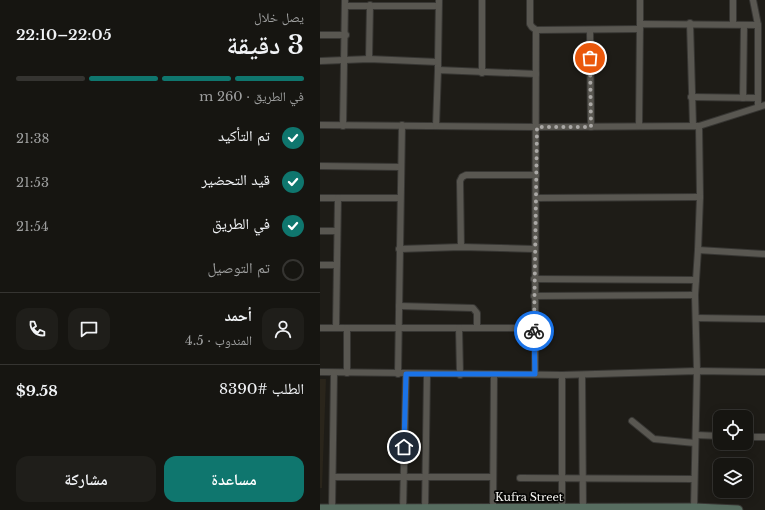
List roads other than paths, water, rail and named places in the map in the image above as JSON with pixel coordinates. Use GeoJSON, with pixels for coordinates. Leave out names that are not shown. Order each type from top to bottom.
{"type":"FeatureCollection","features":[{"type":"Feature","properties":{"kind":"street"},"geometry":{"type":"LineString","coordinates":[[482,0],[482,73]]}},
{"type":"Feature","properties":{"kind":"street"},"geometry":{"type":"LineString","coordinates":[[530,0],[530,24],[536,30],[590,31],[690,23],[758,25]]}},
{"type":"Feature","properties":{"kind":"street"},"geometry":{"type":"LineString","coordinates":[[639,126],[640,0]]}},
{"type":"Feature","properties":{"kind":"street"},"geometry":{"type":"LineString","coordinates":[[733,24],[734,0]]}},
{"type":"Feature","properties":{"kind":"street"},"geometry":{"type":"LineString","coordinates":[[753,0],[758,25],[758,107]]}},
{"type":"Feature","properties":{"kind":"street"},"geometry":{"type":"LineString","coordinates":[[343,126],[346,35],[345,3],[370,5],[439,3],[436,126]]}},
{"type":"Feature","properties":{"kind":"street"},"geometry":{"type":"LineString","coordinates":[[369,59],[370,5]]}},
{"type":"Feature","properties":{"kind":"street"},"geometry":{"type":"LineString","coordinates":[[690,23],[691,97],[696,126],[700,198],[695,295],[697,371],[696,435],[693,479],[694,508]]}},
{"type":"Feature","properties":{"kind":"street"},"geometry":{"type":"LineString","coordinates":[[743,98],[744,25]]}},
{"type":"Feature","properties":{"kind":"street"},"geometry":{"type":"LineString","coordinates":[[535,374],[534,249],[537,127],[536,30]]}},
{"type":"Feature","properties":{"kind":"street"},"geometry":{"type":"LineString","coordinates":[[590,31],[591,127]]}},
{"type":"Feature","properties":{"kind":"street"},"geometry":{"type":"LineString","coordinates":[[320,35],[346,35]]}},
{"type":"Feature","properties":{"kind":"street"},"geometry":{"type":"LineString","coordinates":[[320,61],[369,59],[438,62]]}},
{"type":"Feature","properties":{"kind":"street"},"geometry":{"type":"LineString","coordinates":[[438,70],[482,73],[536,74]]}},
{"type":"Feature","properties":{"kind":"street"},"geometry":{"type":"LineString","coordinates":[[691,97],[758,98]]}},
{"type":"Feature","properties":{"kind":"street"},"geometry":{"type":"LineString","coordinates":[[320,125],[537,127],[696,126],[765,105]]}},
{"type":"Feature","properties":{"kind":"street"},"geometry":{"type":"LineString","coordinates":[[398,374],[400,167],[402,125]]}},
{"type":"Feature","properties":{"kind":"street"},"geometry":{"type":"LineString","coordinates":[[320,166],[400,167]]}},
{"type":"Feature","properties":{"kind":"street"},"geometry":{"type":"LineString","coordinates":[[461,247],[460,181],[462,177],[466,175],[536,175]]}},
{"type":"Feature","properties":{"kind":"street"},"geometry":{"type":"LineString","coordinates":[[320,198],[400,198]]}},
{"type":"Feature","properties":{"kind":"street"},"geometry":{"type":"LineString","coordinates":[[336,327],[338,198]]}},
{"type":"Feature","properties":{"kind":"street"},"geometry":{"type":"LineString","coordinates":[[536,198],[700,198]]}},
{"type":"Feature","properties":{"kind":"street"},"geometry":{"type":"LineString","coordinates":[[320,231],[337,231]]}},
{"type":"Feature","properties":{"kind":"street"},"geometry":{"type":"LineString","coordinates":[[399,248],[461,247],[534,249]]}},
{"type":"Feature","properties":{"kind":"street"},"geometry":{"type":"LineString","coordinates":[[698,250],[765,254]]}},
{"type":"Feature","properties":{"kind":"street"},"geometry":{"type":"LineString","coordinates":[[320,265],[337,265]]}},
{"type":"Feature","properties":{"kind":"street"},"geometry":{"type":"LineString","coordinates":[[534,279],[696,280]]}},
{"type":"Feature","properties":{"kind":"street"},"geometry":{"type":"LineString","coordinates":[[534,296],[695,295]]}},
{"type":"Feature","properties":{"kind":"street"},"geometry":{"type":"LineString","coordinates":[[399,306],[473,308],[477,312],[477,328]]}},
{"type":"Feature","properties":{"kind":"street"},"geometry":{"type":"LineString","coordinates":[[696,318],[765,319]]}},
{"type":"Feature","properties":{"kind":"street"},"geometry":{"type":"LineString","coordinates":[[320,328],[534,328]]}},
{"type":"Feature","properties":{"kind":"street"},"geometry":{"type":"LineString","coordinates":[[347,328],[347,373]]}},
{"type":"Feature","properties":{"kind":"street"},"geometry":{"type":"LineString","coordinates":[[459,328],[460,375]]}},
{"type":"Feature","properties":{"kind":"street"},"geometry":{"type":"LineString","coordinates":[[320,372],[427,375],[582,375],[697,371],[765,372]]}},
{"type":"Feature","properties":{"kind":"street"},"geometry":{"type":"LineString","coordinates":[[332,509],[334,373]]}},
{"type":"Feature","properties":{"kind":"street"},"geometry":{"type":"LineString","coordinates":[[403,509],[406,374]]}},
{"type":"Feature","properties":{"kind":"street"},"geometry":{"type":"LineString","coordinates":[[425,509],[427,375]]}},
{"type":"Feature","properties":{"kind":"street"},"geometry":{"type":"LineString","coordinates":[[493,509],[494,375]]}},
{"type":"Feature","properties":{"kind":"street"},"geometry":{"type":"LineString","coordinates":[[562,375],[562,509]]}},
{"type":"Feature","properties":{"kind":"street"},"geometry":{"type":"LineString","coordinates":[[582,375],[583,509]]}},
{"type":"Feature","properties":{"kind":"street"},"geometry":{"type":"LineString","coordinates":[[632,421],[654,439],[695,443]]}},
{"type":"Feature","properties":{"kind":"street"},"geometry":{"type":"LineString","coordinates":[[696,435],[713,436]]}},
{"type":"Feature","properties":{"kind":"street"},"geometry":{"type":"LineString","coordinates":[[753,437],[765,437]]}},
{"type":"Feature","properties":{"kind":"street"},"geometry":{"type":"LineString","coordinates":[[332,477],[493,477]]}},
{"type":"Feature","properties":{"kind":"street"},"geometry":{"type":"LineString","coordinates":[[520,478],[693,479]]}},
{"type":"Feature","properties":{"kind":"street","name":"Kufra Street"},"geometry":{"type":"LineString","coordinates":[[320,509],[694,508],[738,510]]}}]}
